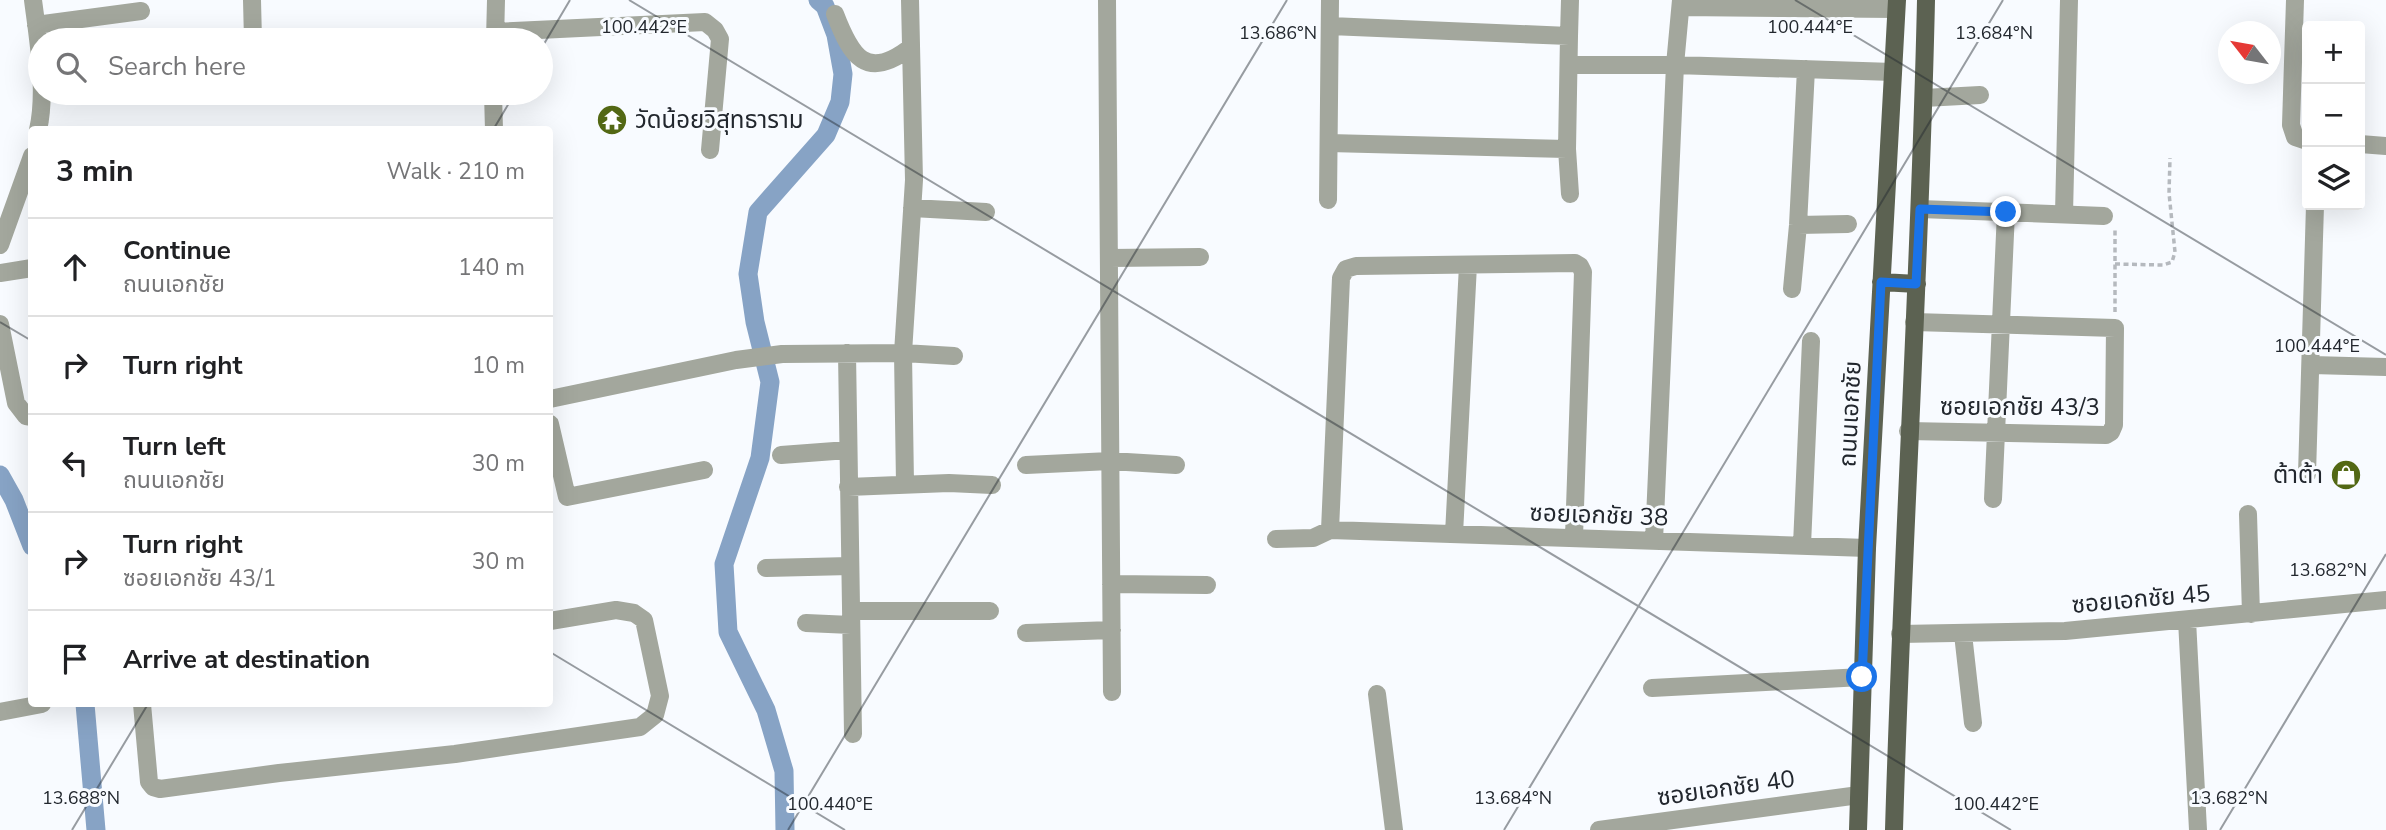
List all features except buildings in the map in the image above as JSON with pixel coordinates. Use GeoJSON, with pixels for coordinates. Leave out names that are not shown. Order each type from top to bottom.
{"type":"FeatureCollection","features":[{"type":"Feature","properties":{"kind":"main road"},"geometry":{"type":"LineString","coordinates":[[1894,830],[1926,0]]}},
{"type":"Feature","properties":{"kind":"main road","name":"ถนนเอกชัย"},"geometry":{"type":"LineString","coordinates":[[1858,830],[1867,548],[1897,5]]}},
{"type":"Feature","properties":{"kind":"main road"},"geometry":{"type":"LineString","coordinates":[[1881,282],[1916,284]]}},
{"type":"Feature","properties":{"kind":"street"},"geometry":{"type":"LineString","coordinates":[[33,0],[36,28]]}},
{"type":"Feature","properties":{"kind":"street"},"geometry":{"type":"LineString","coordinates":[[252,0],[253,28]]}},
{"type":"Feature","properties":{"kind":"street"},"geometry":{"type":"LineString","coordinates":[[495,28],[496,0]]}},
{"type":"Feature","properties":{"kind":"street"},"geometry":{"type":"LineString","coordinates":[[905,485],[903,353],[914,180],[910,0]]}},
{"type":"Feature","properties":{"kind":"street"},"geometry":{"type":"LineString","coordinates":[[1107,0],[1112,692]]}},
{"type":"Feature","properties":{"kind":"street"},"geometry":{"type":"LineString","coordinates":[[1328,200],[1330,0]]}},
{"type":"Feature","properties":{"kind":"street"},"geometry":{"type":"LineString","coordinates":[[1570,0],[1567,149],[1570,194]]}},
{"type":"Feature","properties":{"kind":"street"},"geometry":{"type":"LineString","coordinates":[[2064,214],[2069,0]]}},
{"type":"Feature","properties":{"kind":"street"},"geometry":{"type":"LineString","coordinates":[[2295,0],[2291,125],[2295,137],[2302,139]]}},
{"type":"Feature","properties":{"kind":"street"},"geometry":{"type":"LineString","coordinates":[[1654,541],[1675,65],[1681,3],[1897,5]]}},
{"type":"Feature","properties":{"kind":"street"},"geometry":{"type":"LineString","coordinates":[[36,25],[141,11]]}},
{"type":"Feature","properties":{"kind":"street"},"geometry":{"type":"LineString","coordinates":[[835,14],[853,54],[864,61],[895,60],[911,47]]}},
{"type":"Feature","properties":{"kind":"street"},"geometry":{"type":"LineString","coordinates":[[553,32],[705,22],[715,30],[720,39],[710,150]]}},
{"type":"Feature","properties":{"kind":"street"},"geometry":{"type":"LineString","coordinates":[[1330,26],[1569,36]]}},
{"type":"Feature","properties":{"kind":"street"},"geometry":{"type":"LineString","coordinates":[[1569,65],[1675,65],[1893,72]]}},
{"type":"Feature","properties":{"kind":"street"},"geometry":{"type":"LineString","coordinates":[[1792,289],[1806,69]]}},
{"type":"Feature","properties":{"kind":"street"},"geometry":{"type":"LineString","coordinates":[[1924,98],[1980,95]]}},
{"type":"Feature","properties":{"kind":"street"},"geometry":{"type":"LineString","coordinates":[[39,126],[40,105]]}},
{"type":"Feature","properties":{"kind":"street"},"geometry":{"type":"LineString","coordinates":[[493,105],[494,126]]}},
{"type":"Feature","properties":{"kind":"street"},"geometry":{"type":"LineString","coordinates":[[1329,143],[1567,149]]}},
{"type":"Feature","properties":{"kind":"street"},"geometry":{"type":"LineString","coordinates":[[2365,144],[2386,146]]}},
{"type":"Feature","properties":{"kind":"street"},"geometry":{"type":"LineString","coordinates":[[0,245],[28,167]]}},
{"type":"Feature","properties":{"kind":"street"},"geometry":{"type":"LineString","coordinates":[[912,208],[986,212]]}},
{"type":"Feature","properties":{"kind":"street"},"geometry":{"type":"LineString","coordinates":[[1920,209],[2104,216]]}},
{"type":"Feature","properties":{"kind":"street"},"geometry":{"type":"LineString","coordinates":[[2308,474],[2315,210]]}},
{"type":"Feature","properties":{"kind":"street"},"geometry":{"type":"LineString","coordinates":[[1993,499],[2006,212]]}},
{"type":"Feature","properties":{"kind":"street"},"geometry":{"type":"LineString","coordinates":[[1798,225],[1847,225]]}},
{"type":"Feature","properties":{"kind":"street"},"geometry":{"type":"LineString","coordinates":[[1110,258],[1200,257]]}},
{"type":"Feature","properties":{"kind":"street"},"geometry":{"type":"LineString","coordinates":[[1330,530],[1341,278],[1346,269],[1356,266],[1575,263],[1583,272],[1574,537]]}},
{"type":"Feature","properties":{"kind":"street"},"geometry":{"type":"LineString","coordinates":[[1454,534],[1468,265]]}},
{"type":"Feature","properties":{"kind":"street"},"geometry":{"type":"LineString","coordinates":[[0,273],[28,269]]}},
{"type":"Feature","properties":{"kind":"street"},"geometry":{"type":"LineString","coordinates":[[1914,322],[2115,328]]}},
{"type":"Feature","properties":{"kind":"street"},"geometry":{"type":"LineString","coordinates":[[0,324],[16,402],[28,416]]}},
{"type":"Feature","properties":{"kind":"street","name":"ซอยเอกชัย 43/3"},"geometry":{"type":"LineString","coordinates":[[1908,431],[2106,435],[2114,425],[2115,328]]}},
{"type":"Feature","properties":{"kind":"street"},"geometry":{"type":"LineString","coordinates":[[1802,545],[1811,341]]}},
{"type":"Feature","properties":{"kind":"street"},"geometry":{"type":"LineString","coordinates":[[847,353],[853,734]]}},
{"type":"Feature","properties":{"kind":"street"},"geometry":{"type":"LineString","coordinates":[[553,398],[736,360],[782,354],[903,353],[954,356]]}},
{"type":"Feature","properties":{"kind":"street"},"geometry":{"type":"LineString","coordinates":[[2312,365],[2386,367]]}},
{"type":"Feature","properties":{"kind":"street"},"geometry":{"type":"LineString","coordinates":[[781,455],[848,450]]}},
{"type":"Feature","properties":{"kind":"street"},"geometry":{"type":"LineString","coordinates":[[553,453],[566,497],[704,470]]}},
{"type":"Feature","properties":{"kind":"street"},"geometry":{"type":"LineString","coordinates":[[1026,465],[1110,461],[1176,465]]}},
{"type":"Feature","properties":{"kind":"street"},"geometry":{"type":"LineString","coordinates":[[848,487],[949,483],[992,485]]}},
{"type":"Feature","properties":{"kind":"street"},"geometry":{"type":"LineString","coordinates":[[2248,514],[2251,614]]}},
{"type":"Feature","properties":{"kind":"street","name":"ซอยเอกชัย 38"},"geometry":{"type":"LineString","coordinates":[[1276,539],[1313,538],[1330,530],[1867,548]]}},
{"type":"Feature","properties":{"kind":"street"},"geometry":{"type":"LineString","coordinates":[[766,568],[850,566]]}},
{"type":"Feature","properties":{"kind":"street"},"geometry":{"type":"LineString","coordinates":[[1111,584],[1207,586]]}},
{"type":"Feature","properties":{"kind":"street","name":"ซอยเอกชัย 45"},"geometry":{"type":"LineString","coordinates":[[1900,634],[2066,631],[2386,600]]}},
{"type":"Feature","properties":{"kind":"street"},"geometry":{"type":"LineString","coordinates":[[142,707],[149,782],[160,789],[454,754],[640,727],[655,715],[660,696],[643,620],[635,613],[616,610],[553,620]]}},
{"type":"Feature","properties":{"kind":"street"},"geometry":{"type":"LineString","coordinates":[[806,624],[851,618],[990,611]]}},
{"type":"Feature","properties":{"kind":"street"},"geometry":{"type":"LineString","coordinates":[[2187,620],[2198,830]]}},
{"type":"Feature","properties":{"kind":"street"},"geometry":{"type":"LineString","coordinates":[[1026,633],[1112,630]]}},
{"type":"Feature","properties":{"kind":"street"},"geometry":{"type":"LineString","coordinates":[[1964,634],[1973,723]]}},
{"type":"Feature","properties":{"kind":"street"},"geometry":{"type":"LineString","coordinates":[[1652,688],[1862,677]]}},
{"type":"Feature","properties":{"kind":"street"},"geometry":{"type":"LineString","coordinates":[[1377,694],[1394,830]]}},
{"type":"Feature","properties":{"kind":"street"},"geometry":{"type":"LineString","coordinates":[[0,712],[28,706]]}},
{"type":"Feature","properties":{"kind":"street","name":"ซอยเอกชัย 40"},"geometry":{"type":"LineString","coordinates":[[1599,830],[1859,794]]}},
{"type":"Feature","properties":{"kind":"path"},"geometry":{"type":"LineString","coordinates":[[2115,264],[2163,265],[2172,261],[2175,252],[2169,193],[2169,158]]}},
{"type":"Feature","properties":{"kind":"path"},"geometry":{"type":"LineString","coordinates":[[2104,216],[2112,220],[2115,226],[2115,328]]}},
{"type":"Feature","properties":{"kind":"waterway"},"geometry":{"type":"LineString","coordinates":[[785,830],[784,771],[766,710],[728,632],[724,564],[760,458],[770,382],[755,322],[748,274],[758,212],[826,135],[840,102],[843,74],[836,35],[825,6],[818,0]]}},
{"type":"Feature","properties":{"kind":"waterway"},"geometry":{"type":"LineString","coordinates":[[0,475],[14,500],[28,536]]}},
{"type":"Feature","properties":{"kind":"waterway"},"geometry":{"type":"LineString","coordinates":[[85,707],[96,830]]}},
{"type":"Feature","properties":{"kind":"place","name":"วัดน้อยวิสุทธาราม"},"geometry":{"type":"Point","coordinates":[612,120]}},
{"type":"Feature","properties":{"kind":"place","name":"ต้าต้า"},"geometry":{"type":"Point","coordinates":[2346,475]}},
{"type":"Feature","properties":{"kind":"route"},"geometry":{"type":"LineString","coordinates":[[1862,677],[1881,282],[1916,284],[1920,209],[2006,212]]}}]}
